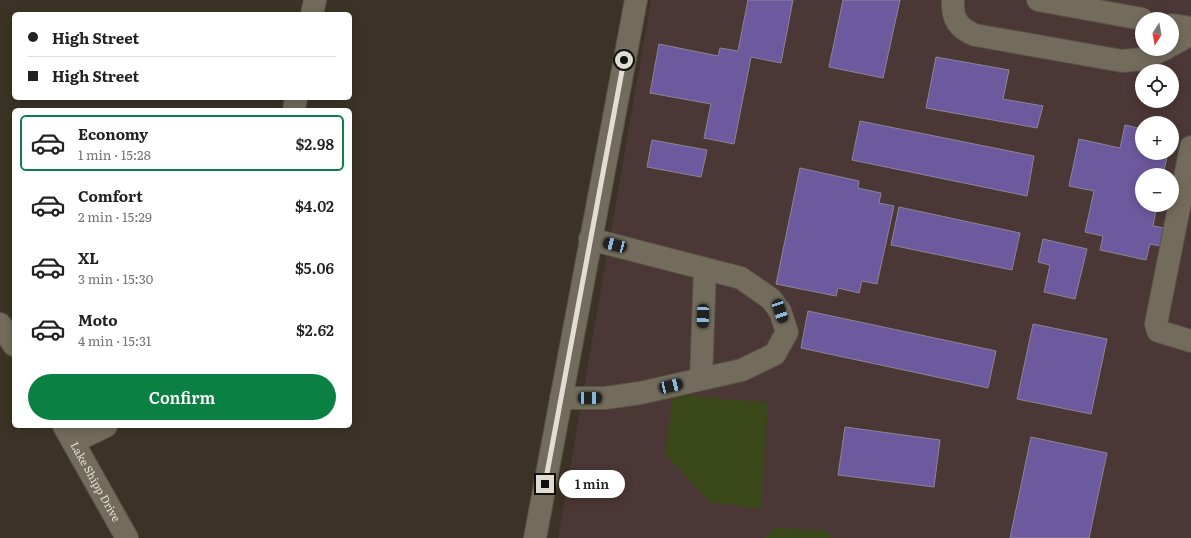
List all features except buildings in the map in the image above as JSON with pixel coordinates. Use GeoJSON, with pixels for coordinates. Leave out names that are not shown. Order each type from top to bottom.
{"type":"FeatureCollection","features":[{"type":"Feature","properties":{"kind":"street"},"geometry":{"type":"LineString","coordinates":[[312,12],[315,0]]}},
{"type":"Feature","properties":{"kind":"street"},"geometry":{"type":"LineString","coordinates":[[535,538],[636,0]]}},
{"type":"Feature","properties":{"kind":"street"},"geometry":{"type":"LineString","coordinates":[[954,0],[956,20],[963,30],[975,35],[1122,61],[1142,59],[1149,56]]}},
{"type":"Feature","properties":{"kind":"street"},"geometry":{"type":"LineString","coordinates":[[1038,0],[1135,18]]}},
{"type":"Feature","properties":{"kind":"street"},"geometry":{"type":"LineString","coordinates":[[1179,26],[1191,28]]}},
{"type":"Feature","properties":{"kind":"street"},"geometry":{"type":"LineString","coordinates":[[1179,41],[1191,34]]}},
{"type":"Feature","properties":{"kind":"street"},"geometry":{"type":"LineString","coordinates":[[1191,147],[1156,324],[1158,330],[1191,342]]}},
{"type":"Feature","properties":{"kind":"street"},"geometry":{"type":"LineString","coordinates":[[561,398],[605,398],[640,393],[742,370],[775,354],[787,332],[780,311],[771,299],[741,278],[590,239]]}},
{"type":"Feature","properties":{"kind":"street"},"geometry":{"type":"LineString","coordinates":[[701,379],[705,269]]}},
{"type":"Feature","properties":{"kind":"street"},"geometry":{"type":"LineString","coordinates":[[0,324],[12,342]]}},
{"type":"Feature","properties":{"kind":"street"},"geometry":{"type":"LineString","coordinates":[[69,434],[97,428]]}},
{"type":"Feature","properties":{"kind":"street","name":"Lake Shipp Drive"},"geometry":{"type":"LineString","coordinates":[[69,434],[127,538]]}},
{"type":"Feature","properties":{"kind":"shaded area"},"geometry":{"type":"Polygon","coordinates":[[[651,0],[1191,0],[1191,538],[558,538],[651,0]]]}},
{"type":"Feature","properties":{"kind":"green space"},"geometry":{"type":"Polygon","coordinates":[[[674,394],[768,403],[761,509],[710,502],[664,453],[674,394]]]}},
{"type":"Feature","properties":{"kind":"green space"},"geometry":{"type":"Polygon","coordinates":[[[775,528],[825,530],[832,538],[765,538],[775,528]]]}},
{"type":"Feature","properties":{"kind":"route"},"geometry":{"type":"LineString","coordinates":[[545,484],[624,60]]}}]}
